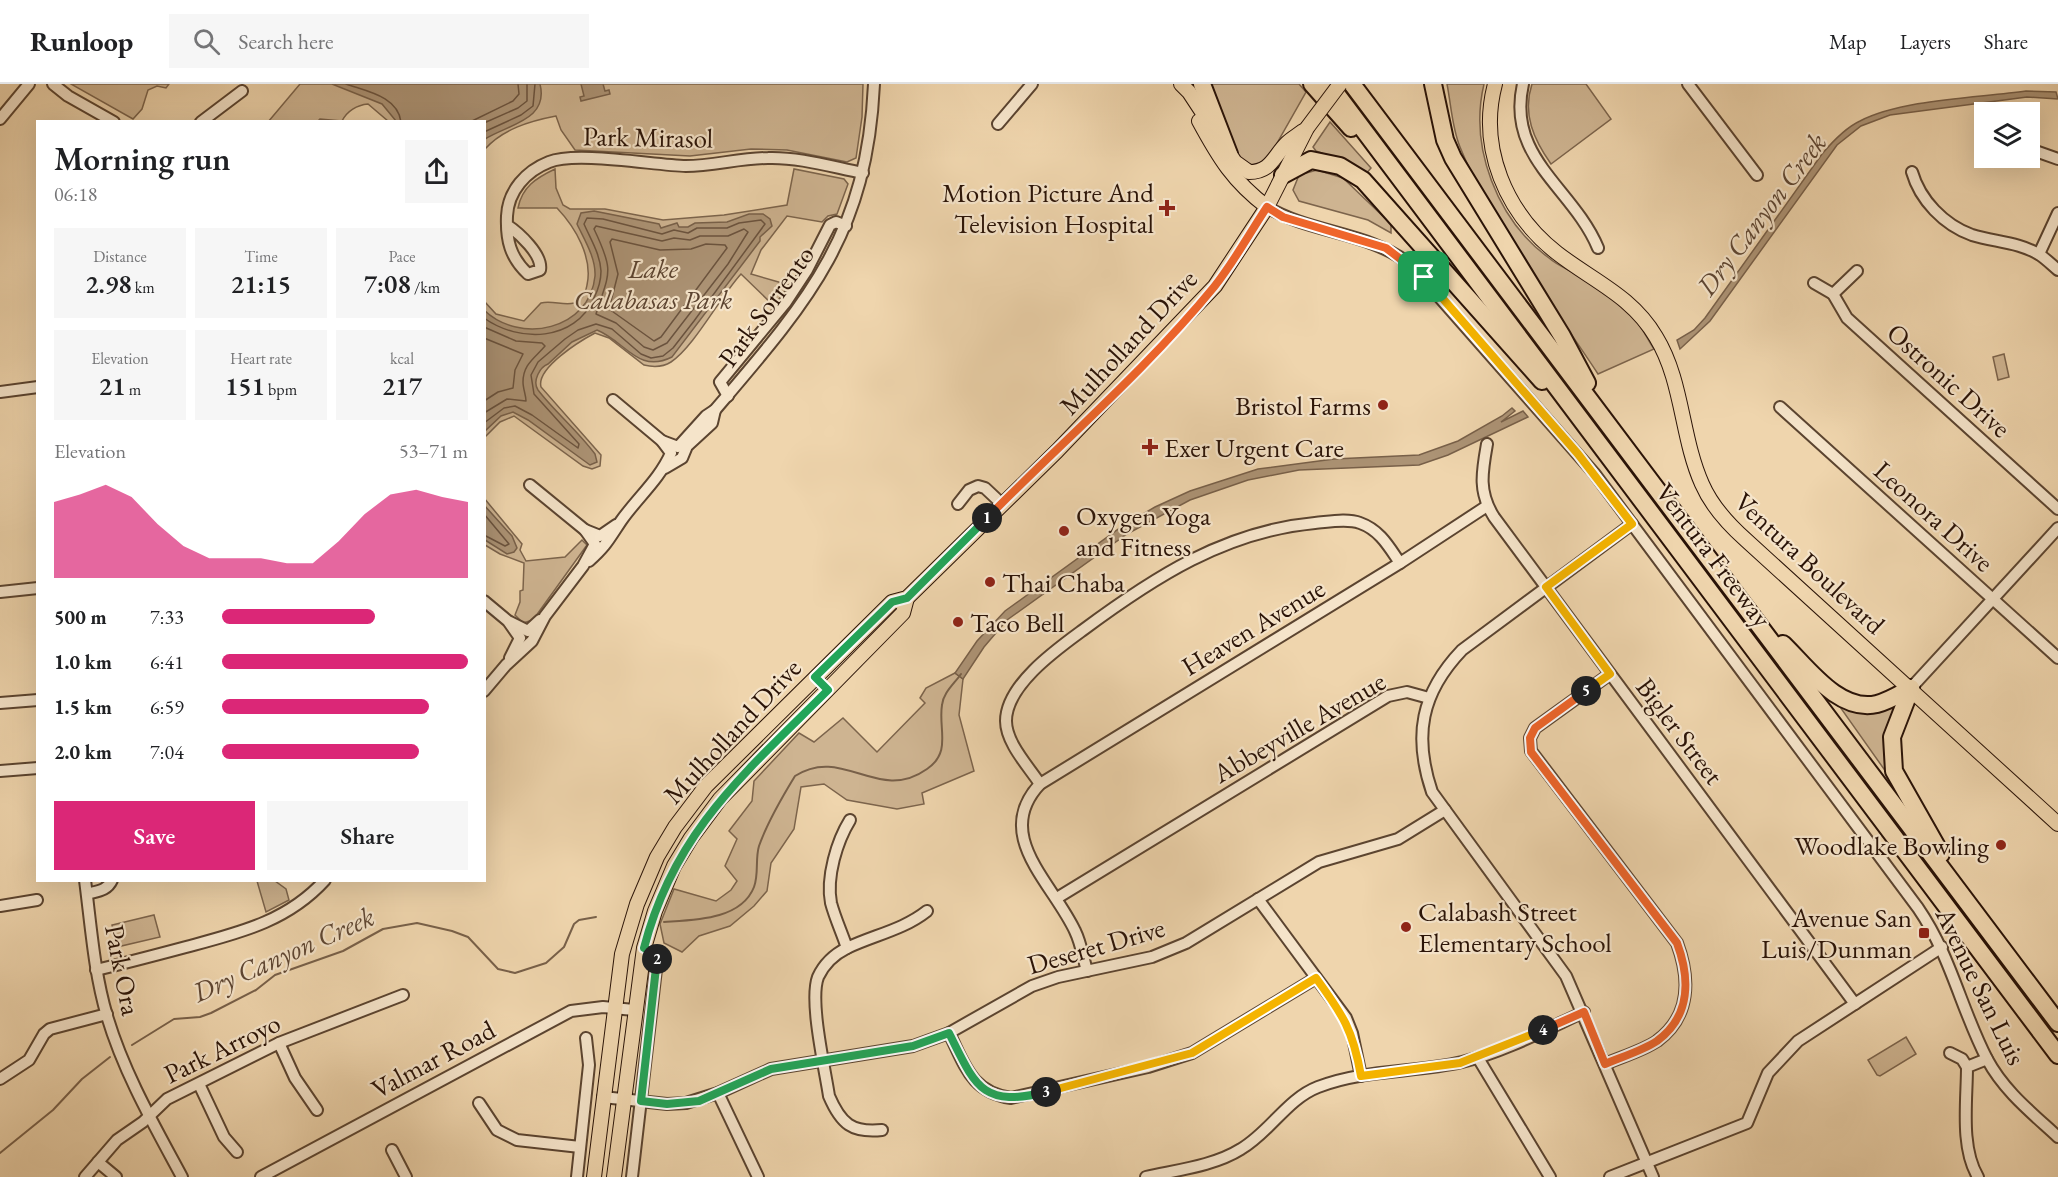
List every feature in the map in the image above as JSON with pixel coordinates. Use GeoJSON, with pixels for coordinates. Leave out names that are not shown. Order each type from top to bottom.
{"type":"FeatureCollection","features":[{"type":"Feature","properties":{"kind":"highway"},"geometry":{"type":"LineString","coordinates":[[1202,84],[1229,154]]}},
{"type":"Feature","properties":{"kind":"highway"},"geometry":{"type":"LineString","coordinates":[[1312,84],[1407,186]]}},
{"type":"Feature","properties":{"kind":"highway","name":"Ventura Freeway"},"geometry":{"type":"LineString","coordinates":[[1329,84],[2058,1055]]}},
{"type":"Feature","properties":{"kind":"highway","name":"Ventura Freeway"},"geometry":{"type":"LineString","coordinates":[[1352,84],[2058,1023]]}},
{"type":"Feature","properties":{"kind":"highway"},"geometry":{"type":"LineString","coordinates":[[1433,84],[1445,140],[1453,158],[1578,363],[1598,409]]}},
{"type":"Feature","properties":{"kind":"highway"},"geometry":{"type":"LineString","coordinates":[[1283,175],[1311,159],[1340,166],[1363,180],[1523,363],[1579,418]]}},
{"type":"Feature","properties":{"kind":"highway"},"geometry":{"type":"LineString","coordinates":[[1740,601],[1821,681],[1850,702],[1865,705],[1878,704],[1911,688]]}},
{"type":"Feature","properties":{"kind":"highway"},"geometry":{"type":"LineString","coordinates":[[1911,688],[1892,737],[1894,771],[1939,848],[1953,883]]}},
{"type":"Feature","properties":{"kind":"main road"},"geometry":{"type":"LineString","coordinates":[[1175,84],[1188,101],[1223,165],[1249,193],[1267,207]]}},
{"type":"Feature","properties":{"kind":"main road"},"geometry":{"type":"LineString","coordinates":[[1181,84],[1189,92],[1240,169],[1249,172],[1265,170],[1287,143],[1307,128]]}},
{"type":"Feature","properties":{"kind":"main road","name":"Mulholland Drive"},"geometry":{"type":"LineString","coordinates":[[594,1177],[622,954],[631,920],[650,873],[670,835],[706,786],[892,602],[907,598],[1057,451],[1201,302],[1234,260],[1267,207],[1307,128],[1340,84]]}},
{"type":"Feature","properties":{"kind":"main road","name":"Ventura Boulevard"},"geometry":{"type":"LineString","coordinates":[[1495,84],[1491,110],[1492,147],[1503,184],[1512,204],[1539,237],[1558,254],[1622,295],[1655,335],[1671,369],[1701,483],[1714,507],[1746,540],[2058,824]]}},
{"type":"Feature","properties":{"kind":"main road","name":"Mulholland Drive"},"geometry":{"type":"LineString","coordinates":[[614,1177],[634,1010],[644,948],[667,880],[700,824],[732,786],[903,614],[907,598]]}},
{"type":"Feature","properties":{"kind":"main road"},"geometry":{"type":"LineString","coordinates":[[815,677],[828,690]]}},
{"type":"Feature","properties":{"kind":"street"},"geometry":{"type":"LineString","coordinates":[[0,119],[29,84]]}},
{"type":"Feature","properties":{"kind":"street"},"geometry":{"type":"LineString","coordinates":[[53,84],[68,96],[110,120]]}},
{"type":"Feature","properties":{"kind":"street","name":"Park Sorrento"},"geometry":{"type":"LineString","coordinates":[[486,689],[601,543],[678,453],[705,416],[715,410],[728,396],[791,321],[815,287],[846,226],[862,173],[873,115],[874,84]]}},
{"type":"Feature","properties":{"kind":"street"},"geometry":{"type":"LineString","coordinates":[[998,124],[1032,84]]}},
{"type":"Feature","properties":{"kind":"street"},"geometry":{"type":"LineString","coordinates":[[1523,84],[1520,103],[1521,126],[1528,146],[1590,229],[1598,248]]}},
{"type":"Feature","properties":{"kind":"street"},"geometry":{"type":"LineString","coordinates":[[1688,84],[1757,175]]}},
{"type":"Feature","properties":{"kind":"street"},"geometry":{"type":"LineString","coordinates":[[204,120],[242,90]]}},
{"type":"Feature","properties":{"kind":"street"},"geometry":{"type":"LineString","coordinates":[[2040,153],[2058,159]]}},
{"type":"Feature","properties":{"kind":"street","name":"Park Mirasol"},"geometry":{"type":"LineString","coordinates":[[507,225],[510,198],[521,180],[534,169],[562,158],[685,166],[770,158],[795,160],[862,173]]}},
{"type":"Feature","properties":{"kind":"street"},"geometry":{"type":"LineString","coordinates":[[1912,172],[1919,192],[1935,211],[1952,224],[1971,234],[2019,246],[2039,254],[2058,270]]}},
{"type":"Feature","properties":{"kind":"street","name":"Avenue San Luis"},"geometry":{"type":"LineString","coordinates":[[1267,207],[1283,217],[1377,244],[1411,265],[1578,454],[1918,908],[1942,947],[1987,1059],[2008,1090],[2058,1137]]}},
{"type":"Feature","properties":{"kind":"street"},"geometry":{"type":"LineString","coordinates":[[2039,254],[2058,213]]}},
{"type":"Feature","properties":{"kind":"street"},"geometry":{"type":"LineString","coordinates":[[728,396],[720,382],[786,302],[807,270],[830,225],[836,222],[846,226]]}},
{"type":"Feature","properties":{"kind":"street"},"geometry":{"type":"LineString","coordinates":[[1833,294],[1857,271]]}},
{"type":"Feature","properties":{"kind":"street","name":"Ostronic Drive"},"geometry":{"type":"LineString","coordinates":[[1814,283],[1833,294],[1847,318],[2058,509]]}},
{"type":"Feature","properties":{"kind":"street"},"geometry":{"type":"LineString","coordinates":[[0,392],[36,387]]}},
{"type":"Feature","properties":{"kind":"street"},"geometry":{"type":"LineString","coordinates":[[613,400],[678,453]]}},
{"type":"Feature","properties":{"kind":"street","name":"Leonora Drive"},"geometry":{"type":"LineString","coordinates":[[1780,407],[2058,658]]}},
{"type":"Feature","properties":{"kind":"street","name":"Bigler Street"},"geometry":{"type":"LineString","coordinates":[[1487,444],[1481,478],[1487,506],[1855,1004]]}},
{"type":"Feature","properties":{"kind":"street"},"geometry":{"type":"LineString","coordinates":[[530,485],[601,543]]}},
{"type":"Feature","properties":{"kind":"street"},"geometry":{"type":"LineString","coordinates":[[958,504],[969,490],[978,486],[985,488],[1002,504]]}},
{"type":"Feature","properties":{"kind":"street","name":"Heaven Avenue"},"geometry":{"type":"LineString","coordinates":[[1040,784],[1400,563],[1433,539],[1487,506]]}},
{"type":"Feature","properties":{"kind":"street"},"geometry":{"type":"LineString","coordinates":[[1087,970],[1075,930],[1021,838],[1020,819],[1025,802],[1040,784],[1010,738],[1006,722],[1009,706],[1042,661],[1139,589],[1194,558],[1233,541],[1277,528],[1357,521],[1380,535],[1400,563]]}},
{"type":"Feature","properties":{"kind":"street","name":"Abbeyville Avenue"},"geometry":{"type":"LineString","coordinates":[[1056,898],[1388,696],[1407,692],[1429,698],[1440,677],[1462,650],[1632,524]]}},
{"type":"Feature","properties":{"kind":"street"},"geometry":{"type":"LineString","coordinates":[[1911,688],[2058,528]]}},
{"type":"Feature","properties":{"kind":"street"},"geometry":{"type":"LineString","coordinates":[[0,592],[36,588]]}},
{"type":"Feature","properties":{"kind":"street"},"geometry":{"type":"LineString","coordinates":[[486,603],[528,638]]}},
{"type":"Feature","properties":{"kind":"street"},"geometry":{"type":"LineString","coordinates":[[1605,1064],[1656,1042],[1670,1029],[1682,1010],[1688,986],[1685,965],[1677,943],[1531,752],[1530,738],[1535,728],[1610,674]]}},
{"type":"Feature","properties":{"kind":"street"},"geometry":{"type":"LineString","coordinates":[[1429,698],[1423,719],[1421,746],[1432,792],[1555,960],[1584,1012],[1653,1177]]}},
{"type":"Feature","properties":{"kind":"street"},"geometry":{"type":"LineString","coordinates":[[0,704],[36,700]]}},
{"type":"Feature","properties":{"kind":"street"},"geometry":{"type":"LineString","coordinates":[[0,771],[36,768]]}},
{"type":"Feature","properties":{"kind":"street","name":"Deseret Drive"},"geometry":{"type":"LineString","coordinates":[[603,1097],[686,1103],[718,1093],[771,1069],[913,1046],[949,1033],[1032,986],[1087,970],[1133,962],[1171,950],[1321,861],[1398,838],[1445,810]]}},
{"type":"Feature","properties":{"kind":"street"},"geometry":{"type":"LineString","coordinates":[[847,948],[835,915],[830,886],[840,835],[850,820]]}},
{"type":"Feature","properties":{"kind":"street","name":"Park Ora"},"geometry":{"type":"LineString","coordinates":[[85,882],[96,970],[107,1014],[125,1066],[182,1177]]}},
{"type":"Feature","properties":{"kind":"street"},"geometry":{"type":"LineString","coordinates":[[87,894],[102,890],[111,882]]}},
{"type":"Feature","properties":{"kind":"street"},"geometry":{"type":"LineString","coordinates":[[96,970],[260,926],[285,914],[306,900],[323,882]]}},
{"type":"Feature","properties":{"kind":"street"},"geometry":{"type":"LineString","coordinates":[[1258,899],[1346,1018],[1354,1041],[1361,1076]]}},
{"type":"Feature","properties":{"kind":"street"},"geometry":{"type":"LineString","coordinates":[[0,906],[37,900]]}},
{"type":"Feature","properties":{"kind":"street"},"geometry":{"type":"LineString","coordinates":[[882,1130],[862,1132],[847,1124],[836,1112],[830,1096],[823,1059],[815,996],[818,978],[825,965],[847,948],[911,923],[927,911]]}},
{"type":"Feature","properties":{"kind":"street"},"geometry":{"type":"LineString","coordinates":[[1610,1177],[1748,1123],[1768,1073],[1798,1041],[1942,947]]}},
{"type":"Feature","properties":{"kind":"street"},"geometry":{"type":"LineString","coordinates":[[632,1177],[657,962],[654,953],[644,948]]}},
{"type":"Feature","properties":{"kind":"street"},"geometry":{"type":"LineString","coordinates":[[949,1033],[971,1076],[981,1088],[995,1096],[1020,1097],[1148,1067],[1192,1053],[1316,978]]}},
{"type":"Feature","properties":{"kind":"street","name":"Park Arroyo"},"geometry":{"type":"LineString","coordinates":[[86,1177],[117,1140],[167,1099],[279,1043],[403,995]]}},
{"type":"Feature","properties":{"kind":"street","name":"Valmar Road"},"geometry":{"type":"LineString","coordinates":[[261,1177],[566,1013],[586,1008],[634,1010]]}},
{"type":"Feature","properties":{"kind":"street"},"geometry":{"type":"LineString","coordinates":[[1146,1177],[1228,1156],[1259,1136],[1303,1095],[1332,1082],[1478,1058],[1584,1012]]}},
{"type":"Feature","properties":{"kind":"street"},"geometry":{"type":"LineString","coordinates":[[0,1079],[29,1060],[44,1034],[50,1029],[107,1014]]}},
{"type":"Feature","properties":{"kind":"street"},"geometry":{"type":"LineString","coordinates":[[576,1177],[590,1065],[586,1038]]}},
{"type":"Feature","properties":{"kind":"street"},"geometry":{"type":"LineString","coordinates":[[279,1043],[295,1078],[317,1110]]}},
{"type":"Feature","properties":{"kind":"street"},"geometry":{"type":"LineString","coordinates":[[1950,1053],[1962,1059],[1967,1067],[1968,1136],[1970,1154],[1978,1177]]}},
{"type":"Feature","properties":{"kind":"street"},"geometry":{"type":"LineString","coordinates":[[1478,1058],[1550,1177]]}},
{"type":"Feature","properties":{"kind":"street"},"geometry":{"type":"LineString","coordinates":[[1967,1067],[1987,1059]]}},
{"type":"Feature","properties":{"kind":"street"},"geometry":{"type":"LineString","coordinates":[[199,1084],[224,1137],[237,1152]]}},
{"type":"Feature","properties":{"kind":"street"},"geometry":{"type":"LineString","coordinates":[[718,1093],[758,1177]]}},
{"type":"Feature","properties":{"kind":"street"},"geometry":{"type":"LineString","coordinates":[[479,1103],[497,1130],[517,1140],[580,1147]]}},
{"type":"Feature","properties":{"kind":"street"},"geometry":{"type":"LineString","coordinates":[[392,1150],[406,1177]]}},
{"type":"Feature","properties":{"kind":"street"},"geometry":{"type":"LineString","coordinates":[[98,1162],[116,1177]]}},
{"type":"Feature","properties":{"kind":"green space"},"geometry":{"type":"Polygon","coordinates":[[[71,84],[169,84],[166,88],[157,86],[148,90],[142,109],[133,119],[71,84]]]}},
{"type":"Feature","properties":{"kind":"green space"},"geometry":{"type":"Polygon","coordinates":[[[300,84],[863,84],[862,117],[856,158],[847,162],[787,150],[751,149],[690,156],[575,150],[561,130],[556,116],[536,120],[509,131],[486,148],[486,120],[387,120],[368,104],[353,109],[343,120],[270,120],[300,84]]]}},
{"type":"Feature","properties":{"kind":"green space"},"geometry":{"type":"Polygon","coordinates":[[[1209,84],[1299,84],[1306,92],[1268,159],[1259,168],[1239,162],[1209,84]]]}},
{"type":"Feature","properties":{"kind":"green space"},"geometry":{"type":"Polygon","coordinates":[[[1447,84],[1484,84],[1480,108],[1484,157],[1491,180],[1515,224],[1553,261],[1584,279],[1626,310],[1638,323],[1654,349],[1598,374],[1523,264],[1473,177],[1457,140],[1447,84]]]}},
{"type":"Feature","properties":{"kind":"green space"},"geometry":{"type":"Polygon","coordinates":[[[1532,84],[1586,84],[1611,119],[1551,164],[1539,146],[1531,126],[1528,106],[1532,84]]]}},
{"type":"Feature","properties":{"kind":"green space"},"geometry":{"type":"Polygon","coordinates":[[[1330,122],[1371,168],[1365,175],[1343,161],[1316,151],[1313,147],[1330,122]]]}},
{"type":"Feature","properties":{"kind":"green space","name":"Lake Calabasas Park"},"geometry":{"type":"Polygon","coordinates":[[[555,169],[556,188],[563,205],[570,209],[605,209],[663,220],[724,215],[787,205],[794,169],[844,179],[848,184],[837,214],[828,216],[822,222],[787,216],[761,250],[751,274],[789,285],[774,306],[741,274],[698,334],[680,355],[668,364],[644,365],[609,338],[595,333],[560,356],[552,364],[541,380],[541,387],[601,455],[600,466],[592,469],[583,466],[514,416],[500,422],[486,436],[486,303],[496,314],[524,321],[541,303],[574,303],[582,298],[586,291],[588,264],[576,234],[564,216],[557,208],[518,208],[526,189],[555,169]]]}},
{"type":"Feature","properties":{"kind":"green space"},"geometry":{"type":"Polygon","coordinates":[[[1317,170],[1343,178],[1391,224],[1391,233],[1368,220],[1299,201],[1293,190],[1299,175],[1317,170]]]}},
{"type":"Feature","properties":{"kind":"green space"},"geometry":{"type":"Polygon","coordinates":[[[2004,354],[2009,377],[1998,380],[1993,357],[2004,354]]]}},
{"type":"Feature","properties":{"kind":"green space"},"geometry":{"type":"Polygon","coordinates":[[[486,500],[522,544],[520,550],[526,561],[565,557],[582,540],[587,545],[533,620],[523,623],[515,615],[520,602],[520,591],[523,590],[524,563],[500,554],[486,546],[486,500]]]}},
{"type":"Feature","properties":{"kind":"green space"},"geometry":{"type":"Polygon","coordinates":[[[955,673],[963,679],[959,715],[974,771],[922,793],[924,804],[897,809],[847,800],[824,784],[801,787],[794,829],[771,863],[767,891],[754,906],[730,926],[699,936],[682,952],[664,943],[660,924],[674,889],[716,901],[731,890],[737,881],[725,866],[737,839],[729,831],[752,801],[754,781],[799,733],[814,742],[843,718],[877,752],[925,703],[920,698],[926,688],[955,673]]]}},
{"type":"Feature","properties":{"kind":"green space"},"geometry":{"type":"Polygon","coordinates":[[[1845,703],[1892,705],[1896,710],[1891,720],[1887,747],[1896,786],[1840,707],[1845,703]]]}},
{"type":"Feature","properties":{"kind":"green space"},"geometry":{"type":"Polygon","coordinates":[[[257,882],[276,882],[286,889],[289,900],[266,912],[257,882]]]}},
{"type":"Feature","properties":{"kind":"green space"},"geometry":{"type":"Polygon","coordinates":[[[154,915],[160,937],[117,947],[112,925],[154,915]]]}},
{"type":"Feature","properties":{"kind":"green space"},"geometry":{"type":"Polygon","coordinates":[[[1906,1037],[1916,1054],[1880,1076],[1877,1075],[1868,1060],[1906,1037]]]}},
{"type":"Feature","properties":{"kind":"water"},"geometry":{"type":"Polygon","coordinates":[[[332,84],[540,84],[539,106],[533,113],[486,138],[486,120],[395,120],[382,104],[332,84]]]}},
{"type":"Feature","properties":{"kind":"water"},"geometry":{"type":"Polygon","coordinates":[[[581,84],[603,84],[605,91],[609,90],[610,94],[581,101],[580,97],[584,96],[581,84]]]}},
{"type":"Feature","properties":{"kind":"water"},"geometry":{"type":"Polygon","coordinates":[[[2026,91],[2056,92],[2058,99],[2027,97],[1974,102],[1974,104],[1890,115],[1861,126],[1837,145],[1710,321],[1680,349],[1677,340],[1694,330],[1705,318],[1822,154],[1835,140],[1849,127],[1877,114],[1941,100],[2026,91]]]}},
{"type":"Feature","properties":{"kind":"water","name":"Lake Calabasas Park"},"geometry":{"type":"Polygon","coordinates":[[[594,211],[659,224],[661,228],[677,223],[679,227],[688,227],[695,223],[727,222],[749,214],[763,214],[770,219],[772,226],[760,237],[760,241],[672,357],[650,362],[641,359],[597,330],[572,342],[542,368],[536,379],[536,386],[595,454],[597,462],[590,465],[528,420],[513,412],[501,416],[486,430],[486,311],[499,321],[516,327],[534,329],[567,320],[581,309],[590,294],[595,269],[589,249],[577,224],[581,213],[594,211]]]}},
{"type":"Feature","properties":{"kind":"water"},"geometry":{"type":"Polygon","coordinates":[[[1512,408],[1515,411],[1501,422],[1523,411],[1528,417],[1448,455],[1419,465],[1299,470],[1248,480],[1190,500],[1127,534],[1007,620],[984,647],[963,679],[955,673],[977,641],[1005,611],[1124,525],[1155,507],[1190,491],[1258,469],[1334,459],[1419,455],[1458,441],[1512,408]]]}},
{"type":"Feature","properties":{"kind":"water"},"geometry":{"type":"Polygon","coordinates":[[[486,507],[512,536],[517,548],[514,552],[507,554],[486,541],[486,507]]]}},
{"type":"Feature","properties":{"kind":"waterway","name":"Dry Canyon Creek"},"geometry":{"type":"LineString","coordinates":[[664,922],[715,916],[728,912],[748,898],[754,887],[758,851],[762,838],[795,776],[812,768],[829,767],[892,780],[909,778],[927,769],[935,762],[942,748],[943,701],[961,674]]}},
{"type":"Feature","properties":{"kind":"waterway","name":"Dry Canyon Creek"},"geometry":{"type":"LineString","coordinates":[[132,1045],[174,1019],[200,1017],[211,1013],[256,990],[275,975],[343,951],[383,929],[417,923],[452,931],[468,937],[498,969],[515,973],[546,963],[564,947],[574,924],[579,920],[596,917]]}},
{"type":"Feature","properties":{"kind":"waterway","name":"Dry Canyon Creek"},"geometry":{"type":"LineString","coordinates":[[0,1153],[53,1110],[82,1079],[110,1057]]}},
{"type":"Feature","properties":{"kind":"place","name":"Motion Picture And Television Hospital"},"geometry":{"type":"Point","coordinates":[1167,208]}},
{"type":"Feature","properties":{"kind":"place","name":"Bristol Farms"},"geometry":{"type":"Point","coordinates":[1383,405]}},
{"type":"Feature","properties":{"kind":"place","name":"Exer Urgent Care"},"geometry":{"type":"Point","coordinates":[1150,447]}},
{"type":"Feature","properties":{"kind":"place","name":"Oxygen Yoga and Fitness"},"geometry":{"type":"Point","coordinates":[1064,531]}},
{"type":"Feature","properties":{"kind":"place","name":"Thai Chaba"},"geometry":{"type":"Point","coordinates":[990,582]}},
{"type":"Feature","properties":{"kind":"place","name":"Taco Bell"},"geometry":{"type":"Point","coordinates":[958,622]}},
{"type":"Feature","properties":{"kind":"place","name":"Woodlake Bowling"},"geometry":{"type":"Point","coordinates":[2001,845]}},
{"type":"Feature","properties":{"kind":"place","name":"Calabash Street Elementary School"},"geometry":{"type":"Point","coordinates":[1406,927]}},
{"type":"Feature","properties":{"kind":"place","name":"Avenue San Luis/Dunman"},"geometry":{"type":"Point","coordinates":[1924,933]}},
{"type":"Feature","properties":{"kind":"route"},"geometry":{"type":"LineString","coordinates":[[1267,207],[1283,217],[1369,241],[1386,248],[1399,255],[1424,277],[1594,472],[1632,524],[1546,587],[1610,674],[1535,728],[1530,738],[1531,752],[1677,943],[1685,965],[1688,986],[1682,1010],[1670,1029],[1656,1042],[1605,1064],[1584,1012],[1478,1058],[1460,1063],[1361,1076],[1352,1033],[1346,1018],[1316,978],[1192,1053],[1148,1067],[1037,1094],[1011,1098],[995,1096],[981,1088],[971,1076],[949,1033],[913,1046],[771,1069],[699,1101],[667,1104],[641,1101],[657,962],[656,955],[644,948],[661,896],[682,852],[710,811],[828,690],[815,677],[892,602],[907,598],[1057,451],[1175,330],[1215,286],[1267,207]]}}]}
